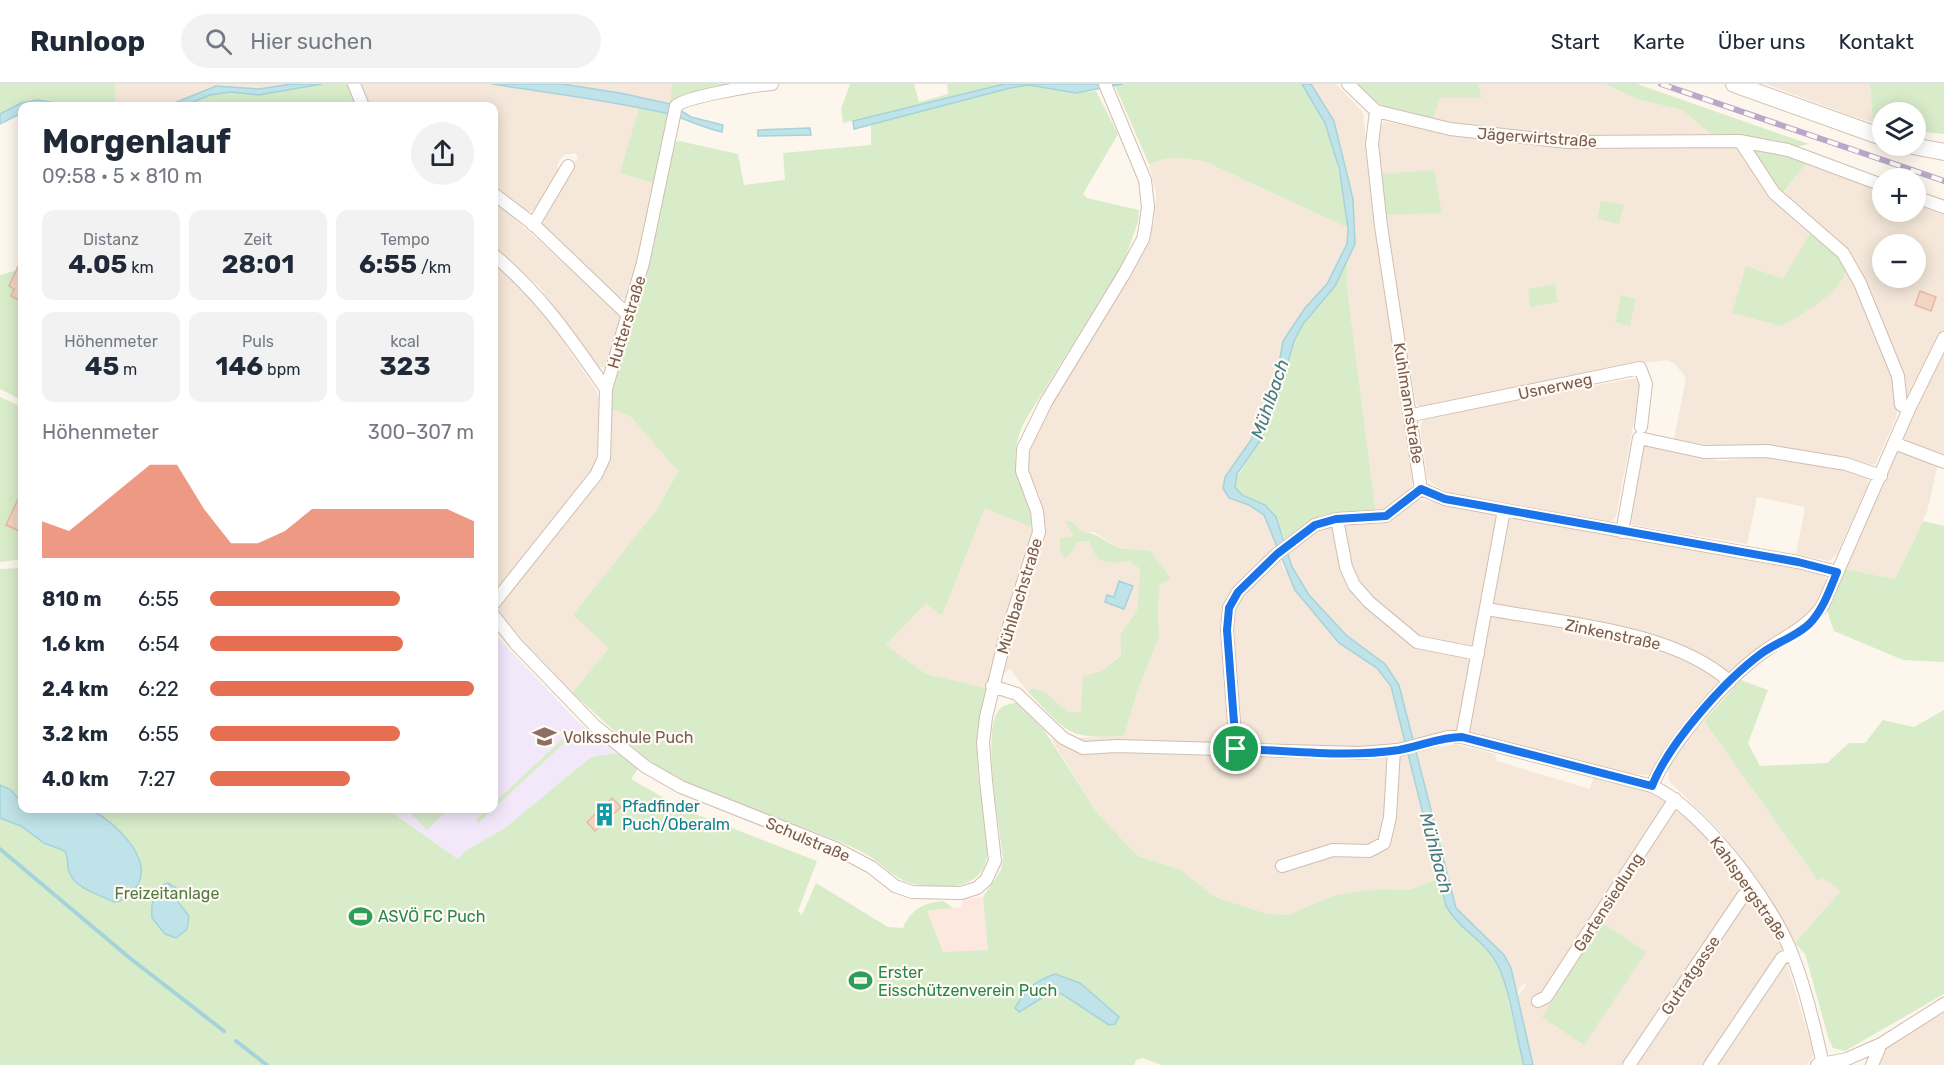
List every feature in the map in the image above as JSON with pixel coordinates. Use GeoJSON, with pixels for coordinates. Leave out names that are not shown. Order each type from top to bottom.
{"type":"FeatureCollection","features":[{"type":"Feature","properties":{"kind":"main road"},"geometry":{"type":"LineString","coordinates":[[1734,84],[1872,133]]}},
{"type":"Feature","properties":{"kind":"main road"},"geometry":{"type":"LineString","coordinates":[[1926,149],[1944,152]]}},
{"type":"Feature","properties":{"kind":"street"},"geometry":{"type":"LineString","coordinates":[[354,84],[361,102]]}},
{"type":"Feature","properties":{"kind":"street","name":"Hutterstraße"},"geometry":{"type":"LineString","coordinates":[[498,598],[596,475],[604,458],[606,389],[650,233],[676,106],[686,99],[716,95],[741,85],[772,84]]}},
{"type":"Feature","properties":{"kind":"street"},"geometry":{"type":"LineString","coordinates":[[1348,84],[1376,111]]}},
{"type":"Feature","properties":{"kind":"street","name":"Mühlbachstraße"},"geometry":{"type":"LineString","coordinates":[[992,686],[1038,532],[1037,511],[1022,471],[1023,449],[1046,402],[1143,239],[1148,207],[1145,180],[1107,88]]}},
{"type":"Feature","properties":{"kind":"street","name":"Jägerwirtstraße"},"geometry":{"type":"LineString","coordinates":[[1376,111],[1450,129],[1567,142],[1740,141],[1788,150],[1872,181]]}},
{"type":"Feature","properties":{"kind":"street","name":"Kuhlmannstraße"},"geometry":{"type":"LineString","coordinates":[[1376,111],[1372,144],[1381,226],[1412,415],[1421,489]]}},
{"type":"Feature","properties":{"kind":"street"},"geometry":{"type":"LineString","coordinates":[[1740,141],[1774,193],[1843,253],[1860,283],[1898,376],[1901,405],[1909,409]]}},
{"type":"Feature","properties":{"kind":"street"},"geometry":{"type":"LineString","coordinates":[[533,225],[568,166]]}},
{"type":"Feature","properties":{"kind":"street"},"geometry":{"type":"LineString","coordinates":[[498,197],[533,225],[627,314]]}},
{"type":"Feature","properties":{"kind":"street"},"geometry":{"type":"LineString","coordinates":[[1926,201],[1944,207]]}},
{"type":"Feature","properties":{"kind":"street"},"geometry":{"type":"LineString","coordinates":[[498,258],[527,283],[551,311],[606,389]]}},
{"type":"Feature","properties":{"kind":"street"},"geometry":{"type":"LineString","coordinates":[[992,686],[1017,694],[1063,738],[1083,748],[1117,746],[1359,753],[1396,750],[1448,737],[1462,737],[1652,786],[1669,751],[1730,682],[1761,654],[1810,623],[1823,605],[1909,409],[1944,338]]}},
{"type":"Feature","properties":{"kind":"street","name":"Usnerweg"},"geometry":{"type":"LineString","coordinates":[[1412,415],[1640,368],[1646,384],[1641,427]]}},
{"type":"Feature","properties":{"kind":"street"},"geometry":{"type":"LineString","coordinates":[[1622,532],[1639,438],[1704,452],[1767,451],[1846,464],[1881,476]]}},
{"type":"Feature","properties":{"kind":"street"},"geometry":{"type":"LineString","coordinates":[[1894,443],[1944,462]]}},
{"type":"Feature","properties":{"kind":"street"},"geometry":{"type":"LineString","coordinates":[[1236,749],[1227,630],[1229,608],[1238,592],[1277,554],[1315,525],[1336,519],[1386,516],[1421,489],[1445,499],[1798,562],[1837,572]]}},
{"type":"Feature","properties":{"kind":"street"},"geometry":{"type":"LineString","coordinates":[[1462,737],[1504,510]]}},
{"type":"Feature","properties":{"kind":"street"},"geometry":{"type":"LineString","coordinates":[[1336,519],[1346,567],[1354,585],[1369,602],[1417,642],[1478,654]]}},
{"type":"Feature","properties":{"kind":"street","name":"Zinkenstraße"},"geometry":{"type":"LineString","coordinates":[[1487,609],[1663,643],[1722,674],[1730,682]]}},
{"type":"Feature","properties":{"kind":"street","name":"Schulstraße"},"geometry":{"type":"LineString","coordinates":[[498,621],[516,644],[595,726],[646,767],[681,787],[835,848],[871,867],[895,886],[912,892],[969,891],[986,880],[992,871],[995,861],[994,846],[983,743],[992,686]]}},
{"type":"Feature","properties":{"kind":"street"},"geometry":{"type":"LineString","coordinates":[[1282,866],[1333,850],[1369,851],[1384,843],[1390,817],[1396,750]]}},
{"type":"Feature","properties":{"kind":"street","name":"Kahlspergstraße"},"geometry":{"type":"LineString","coordinates":[[1652,786],[1675,798],[1719,840],[1785,936],[1792,954],[1821,1064],[1847,1059],[1881,1044],[1944,1004]]}},
{"type":"Feature","properties":{"kind":"street","name":"Gartensiedlung"},"geometry":{"type":"LineString","coordinates":[[1538,1001],[1546,998],[1675,798]]}},
{"type":"Feature","properties":{"kind":"street","name":"Gutratgasse"},"geometry":{"type":"LineString","coordinates":[[1629,1065],[1743,896],[1753,888]]}},
{"type":"Feature","properties":{"kind":"street"},"geometry":{"type":"LineString","coordinates":[[1710,1065],[1782,958],[1792,954]]}},
{"type":"Feature","properties":{"kind":"street"},"geometry":{"type":"LineString","coordinates":[[1872,1065],[1881,1044]]}},
{"type":"Feature","properties":{"kind":"shaded area"},"geometry":{"type":"Polygon","coordinates":[[[115,84],[292,84],[259,89],[216,86],[177,102],[116,102],[115,84]]]}},
{"type":"Feature","properties":{"kind":"shaded area"},"geometry":{"type":"Polygon","coordinates":[[[361,84],[492,84],[639,108],[621,173],[657,184],[631,292],[626,299],[618,297],[541,228],[541,217],[578,157],[575,153],[563,155],[557,165],[559,171],[534,211],[524,211],[498,193],[498,102],[368,102],[361,84]]]}},
{"type":"Feature","properties":{"kind":"shaded area"},"geometry":{"type":"Polygon","coordinates":[[[562,84],[672,84],[670,104],[562,84]]]}},
{"type":"Feature","properties":{"kind":"shaded area"},"geometry":{"type":"Polygon","coordinates":[[[1311,84],[1336,84],[1363,112],[1390,328],[1407,412],[1414,480],[1409,491],[1385,512],[1376,515],[1347,287],[1347,261],[1355,244],[1348,175],[1334,121],[1311,84]]]}},
{"type":"Feature","properties":{"kind":"shaded area"},"geometry":{"type":"Polygon","coordinates":[[[1478,84],[1605,84],[1636,99],[1682,110],[1712,135],[1740,135],[1781,197],[1806,164],[1872,187],[1872,222],[1926,222],[1926,206],[1944,213],[1944,332],[1909,398],[1898,399],[1896,419],[1875,465],[1765,444],[1724,448],[1674,439],[1686,378],[1675,364],[1667,360],[1617,366],[1421,408],[1416,403],[1384,215],[1377,131],[1380,125],[1386,122],[1429,130],[1439,98],[1482,98],[1478,84]]]}},
{"type":"Feature","properties":{"kind":"shaded area"},"geometry":{"type":"Polygon","coordinates":[[[1766,84],[1870,84],[1872,122],[1766,84]]]}},
{"type":"Feature","properties":{"kind":"shaded area"},"geometry":{"type":"Polygon","coordinates":[[[1165,157],[1185,157],[1206,162],[1348,228],[1347,245],[1327,284],[1305,308],[1283,341],[1278,369],[1251,440],[1225,477],[1229,498],[1249,505],[1264,515],[1275,537],[1283,567],[1339,643],[1377,668],[1391,686],[1438,879],[1409,890],[1381,889],[1288,915],[1268,914],[1215,897],[1181,870],[1138,856],[1098,814],[1051,739],[1124,736],[1138,689],[1159,638],[1160,585],[1149,550],[1135,551],[1113,545],[1094,532],[1084,533],[1072,522],[1074,537],[1066,559],[1078,542],[1089,541],[1114,563],[1129,561],[1140,569],[1137,611],[1121,633],[1121,654],[1100,672],[1083,698],[1082,712],[1068,712],[1046,693],[1033,688],[1028,692],[1010,669],[986,688],[926,674],[886,645],[926,602],[942,616],[985,508],[1044,532],[1040,496],[1029,474],[1029,454],[1040,420],[1144,251],[1154,221],[1156,194],[1149,164],[1165,157]]]}},
{"type":"Feature","properties":{"kind":"shaded area"},"geometry":{"type":"Polygon","coordinates":[[[498,204],[620,314],[621,322],[606,368],[594,366],[539,286],[498,252],[498,204]]]}},
{"type":"Feature","properties":{"kind":"shaded area"},"geometry":{"type":"Polygon","coordinates":[[[498,266],[531,295],[596,390],[600,402],[597,456],[591,472],[498,588],[498,266]]]}},
{"type":"Feature","properties":{"kind":"shaded area"},"geometry":{"type":"Polygon","coordinates":[[[1944,352],[1944,466],[1937,468],[1927,512],[1895,579],[1844,569],[1924,389],[1944,352]]]}},
{"type":"Feature","properties":{"kind":"shaded area"},"geometry":{"type":"Polygon","coordinates":[[[1636,378],[1641,385],[1616,516],[1612,521],[1606,523],[1449,493],[1434,485],[1427,477],[1420,426],[1424,418],[1636,378]]]}},
{"type":"Feature","properties":{"kind":"shaded area"},"geometry":{"type":"Polygon","coordinates":[[[610,409],[631,417],[678,470],[658,508],[609,648],[572,693],[499,616],[498,610],[500,603],[601,479],[610,409]]]}},
{"type":"Feature","properties":{"kind":"shaded area"},"geometry":{"type":"Polygon","coordinates":[[[1643,445],[1720,461],[1765,456],[1842,468],[1868,478],[1868,485],[1837,554],[1829,561],[1796,554],[1805,507],[1757,497],[1747,544],[1627,524],[1643,445]]]}},
{"type":"Feature","properties":{"kind":"shaded area"},"geometry":{"type":"Polygon","coordinates":[[[1418,499],[1822,573],[1828,581],[1820,599],[1805,620],[1717,692],[1665,749],[1651,773],[1646,775],[1616,772],[1476,733],[1450,732],[1413,740],[1399,685],[1385,664],[1346,635],[1309,595],[1292,567],[1288,552],[1318,529],[1344,524],[1387,523],[1418,499]]]}},
{"type":"Feature","properties":{"kind":"shaded area","name":"Volksschule Puch"},"geometry":{"type":"Polygon","coordinates":[[[498,639],[578,722],[617,753],[591,757],[505,828],[465,851],[458,859],[393,813],[498,813],[498,639]]]}},
{"type":"Feature","properties":{"kind":"shaded area"},"geometry":{"type":"Polygon","coordinates":[[[1704,721],[1818,881],[1823,878],[1842,891],[1795,943],[1751,872],[1720,831],[1669,781],[1668,763],[1704,721]]]}},
{"type":"Feature","properties":{"kind":"shaded area"},"geometry":{"type":"Polygon","coordinates":[[[1455,744],[1495,754],[1497,761],[1590,789],[1593,778],[1660,795],[1718,843],[1781,944],[1813,1050],[1812,1058],[1806,1065],[1533,1065],[1516,999],[1526,985],[1524,983],[1515,996],[1504,955],[1456,908],[1416,752],[1455,744]]]}},
{"type":"Feature","properties":{"kind":"shaded area"},"geometry":{"type":"Polygon","coordinates":[[[983,897],[989,950],[943,953],[927,911],[961,907],[963,899],[983,897]]]}},
{"type":"Feature","properties":{"kind":"shaded area"},"geometry":{"type":"Polygon","coordinates":[[[1944,1011],[1944,1065],[1877,1065],[1888,1047],[1944,1011]]]}},
{"type":"Feature","properties":{"kind":"green space"},"geometry":{"type":"Polygon","coordinates":[[[0,84],[115,84],[116,102],[37,100],[18,102],[18,107],[0,114],[0,84]]]}},
{"type":"Feature","properties":{"kind":"green space"},"geometry":{"type":"Polygon","coordinates":[[[322,84],[347,84],[354,102],[193,102],[210,95],[231,92],[259,95],[322,84]]]}},
{"type":"Feature","properties":{"kind":"green space"},"geometry":{"type":"Polygon","coordinates":[[[672,84],[728,84],[670,104],[672,84]]]}},
{"type":"Feature","properties":{"kind":"green space"},"geometry":{"type":"Polygon","coordinates":[[[850,84],[914,84],[919,102],[948,94],[947,84],[1004,84],[843,123],[841,109],[850,84]]]}},
{"type":"Feature","properties":{"kind":"green space"},"geometry":{"type":"Polygon","coordinates":[[[1123,84],[1302,84],[1313,100],[1329,134],[1348,228],[1206,162],[1178,158],[1164,159],[1149,164],[1115,86],[1123,84]]]}},
{"type":"Feature","properties":{"kind":"green space"},"geometry":{"type":"Polygon","coordinates":[[[1352,84],[1478,84],[1482,98],[1440,98],[1433,119],[1379,104],[1369,99],[1352,84]]]}},
{"type":"Feature","properties":{"kind":"green space"},"geometry":{"type":"Polygon","coordinates":[[[1605,84],[1637,84],[1809,144],[1796,147],[1771,139],[1767,150],[1795,157],[1806,164],[1780,197],[1738,146],[1740,135],[1712,135],[1682,110],[1636,99],[1605,84]]]}},
{"type":"Feature","properties":{"kind":"green space"},"geometry":{"type":"Polygon","coordinates":[[[1870,84],[1944,84],[1944,134],[1926,132],[1926,102],[1872,102],[1872,109],[1870,84]]]}},
{"type":"Feature","properties":{"kind":"green space"},"geometry":{"type":"Polygon","coordinates":[[[1029,85],[1076,93],[1096,91],[1118,134],[1083,194],[1087,198],[1139,210],[1138,222],[1124,261],[1023,424],[1015,456],[1016,468],[1030,512],[1031,527],[985,508],[942,616],[926,603],[886,645],[926,674],[986,688],[979,731],[978,763],[979,785],[988,838],[986,863],[975,878],[959,885],[941,887],[914,884],[900,879],[864,853],[840,842],[738,806],[689,785],[666,772],[642,754],[572,693],[609,648],[573,615],[658,508],[678,471],[631,417],[610,409],[612,387],[674,143],[679,141],[738,154],[744,185],[785,180],[783,153],[871,145],[871,125],[1029,85]]]}},
{"type":"Feature","properties":{"kind":"green space"},"geometry":{"type":"Polygon","coordinates":[[[639,108],[668,114],[657,184],[620,173],[639,108]]]}},
{"type":"Feature","properties":{"kind":"green space"},"geometry":{"type":"Polygon","coordinates":[[[1434,170],[1442,213],[1384,215],[1380,174],[1434,170]]]}},
{"type":"Feature","properties":{"kind":"green space"},"geometry":{"type":"Polygon","coordinates":[[[1601,201],[1624,205],[1619,224],[1597,219],[1601,201]]]}},
{"type":"Feature","properties":{"kind":"green space"},"geometry":{"type":"Polygon","coordinates":[[[1812,230],[1842,260],[1845,270],[1835,289],[1813,307],[1782,326],[1732,313],[1746,266],[1783,279],[1812,230]]]}},
{"type":"Feature","properties":{"kind":"green space"},"geometry":{"type":"Polygon","coordinates":[[[1347,261],[1347,287],[1376,515],[1327,514],[1309,522],[1285,540],[1272,513],[1237,491],[1234,482],[1262,438],[1278,397],[1294,341],[1303,324],[1335,286],[1347,261]]]}},
{"type":"Feature","properties":{"kind":"green space"},"geometry":{"type":"Polygon","coordinates":[[[18,270],[18,398],[0,389],[0,275],[18,270]]]}},
{"type":"Feature","properties":{"kind":"green space"},"geometry":{"type":"Polygon","coordinates":[[[1555,284],[1558,302],[1530,307],[1528,289],[1555,284]]]}},
{"type":"Feature","properties":{"kind":"green space"},"geometry":{"type":"Polygon","coordinates":[[[1621,295],[1636,299],[1630,326],[1615,322],[1621,295]]]}},
{"type":"Feature","properties":{"kind":"green space"},"geometry":{"type":"Polygon","coordinates":[[[0,397],[18,405],[18,560],[0,562],[0,397]]]}},
{"type":"Feature","properties":{"kind":"green space"},"geometry":{"type":"Polygon","coordinates":[[[1065,521],[1072,522],[1084,533],[1097,535],[1115,546],[1132,550],[1149,550],[1171,578],[1160,585],[1159,638],[1138,689],[1124,736],[1090,736],[1069,730],[1051,716],[1028,692],[1033,688],[1046,693],[1068,712],[1081,712],[1083,676],[1100,672],[1121,655],[1121,633],[1137,611],[1140,569],[1129,561],[1114,563],[1098,560],[1089,541],[1078,542],[1066,559],[1060,551],[1060,538],[1074,536],[1065,521]]]}},
{"type":"Feature","properties":{"kind":"green space"},"geometry":{"type":"Polygon","coordinates":[[[1923,521],[1944,526],[1944,662],[1903,660],[1834,631],[1826,607],[1844,569],[1895,579],[1923,521]]]}},
{"type":"Feature","properties":{"kind":"green space","name":"Freizeitanlage"},"geometry":{"type":"Polygon","coordinates":[[[18,568],[18,813],[393,813],[458,859],[465,851],[505,828],[591,757],[617,753],[638,769],[631,779],[685,810],[817,861],[798,911],[802,915],[816,883],[888,927],[903,928],[910,916],[919,908],[943,901],[953,908],[927,911],[943,952],[988,950],[983,897],[1001,870],[1003,858],[993,781],[992,737],[994,721],[999,710],[1005,705],[1016,703],[1044,730],[1098,814],[1138,856],[1181,870],[1215,897],[1268,914],[1288,915],[1336,895],[1381,889],[1409,890],[1438,879],[1446,906],[1493,956],[1501,971],[1524,1065],[1161,1065],[1143,1058],[1136,1060],[1134,1065],[0,1065],[0,569],[18,568]],[[1055,975],[1019,1012],[1050,993],[1062,994],[1109,1025],[1055,975]]]}},
{"type":"Feature","properties":{"kind":"green space"},"geometry":{"type":"Polygon","coordinates":[[[1741,680],[1768,690],[1748,743],[1760,766],[1827,763],[1849,743],[1865,743],[1883,720],[1914,727],[1944,710],[1944,994],[1845,1051],[1833,1048],[1829,1040],[1805,954],[1795,943],[1841,891],[1823,878],[1818,881],[1704,721],[1741,680]]]}},
{"type":"Feature","properties":{"kind":"green space"},"geometry":{"type":"Polygon","coordinates":[[[572,730],[575,733],[498,804],[498,799],[572,730]]]}},
{"type":"Feature","properties":{"kind":"green space"},"geometry":{"type":"Polygon","coordinates":[[[411,813],[445,813],[427,830],[411,813]]]}},
{"type":"Feature","properties":{"kind":"green space"},"geometry":{"type":"Polygon","coordinates":[[[484,813],[489,813],[478,823],[476,820],[484,813]]]}},
{"type":"Feature","properties":{"kind":"green space"},"geometry":{"type":"Polygon","coordinates":[[[1601,922],[1646,952],[1584,1045],[1542,1017],[1601,922]]]}},
{"type":"Feature","properties":{"kind":"water"},"geometry":{"type":"Polygon","coordinates":[[[292,84],[322,84],[259,95],[231,92],[210,95],[193,102],[177,102],[216,86],[259,89],[292,84]]]}},
{"type":"Feature","properties":{"kind":"water"},"geometry":{"type":"Polygon","coordinates":[[[492,84],[562,84],[620,93],[670,104],[691,117],[723,125],[722,132],[644,108],[492,84]]]}},
{"type":"Feature","properties":{"kind":"water"},"geometry":{"type":"Polygon","coordinates":[[[1004,84],[1123,84],[1076,93],[1029,85],[1010,88],[854,129],[853,121],[1004,84]]]}},
{"type":"Feature","properties":{"kind":"water","name":"Mühlbach"},"geometry":{"type":"Polygon","coordinates":[[[1302,84],[1311,84],[1334,121],[1353,199],[1355,244],[1335,286],[1303,324],[1294,341],[1278,397],[1262,438],[1237,474],[1235,487],[1242,495],[1265,505],[1276,517],[1292,567],[1309,595],[1346,635],[1385,664],[1399,685],[1456,908],[1504,955],[1511,968],[1533,1065],[1524,1065],[1508,993],[1499,967],[1488,950],[1457,921],[1446,906],[1391,686],[1377,668],[1339,643],[1295,590],[1264,515],[1249,505],[1229,498],[1223,488],[1225,477],[1251,440],[1278,369],[1283,341],[1305,308],[1327,284],[1347,244],[1348,228],[1339,168],[1325,123],[1302,84]]]}},
{"type":"Feature","properties":{"kind":"water"},"geometry":{"type":"Polygon","coordinates":[[[37,100],[50,102],[26,102],[37,100]]]}},
{"type":"Feature","properties":{"kind":"water"},"geometry":{"type":"Polygon","coordinates":[[[18,105],[18,115],[0,124],[0,114],[18,105]]]}},
{"type":"Feature","properties":{"kind":"water"},"geometry":{"type":"Polygon","coordinates":[[[810,128],[811,135],[758,136],[758,130],[810,128]]]}},
{"type":"Feature","properties":{"kind":"water"},"geometry":{"type":"Polygon","coordinates":[[[1119,581],[1133,586],[1124,609],[1105,602],[1107,595],[1114,597],[1119,581]]]}},
{"type":"Feature","properties":{"kind":"water"},"geometry":{"type":"Polygon","coordinates":[[[0,785],[11,790],[18,798],[18,813],[97,813],[111,823],[131,844],[141,867],[140,879],[134,890],[125,898],[114,902],[89,891],[73,879],[65,851],[44,843],[21,826],[0,818],[0,785]]]}},
{"type":"Feature","properties":{"kind":"water"},"geometry":{"type":"Polygon","coordinates":[[[168,883],[176,888],[178,902],[189,916],[187,929],[176,938],[165,934],[152,918],[152,902],[156,892],[168,883]]]}},
{"type":"Feature","properties":{"kind":"water"},"geometry":{"type":"Polygon","coordinates":[[[1055,974],[1080,983],[1119,1017],[1115,1024],[1109,1025],[1062,994],[1050,993],[1019,1012],[1015,1008],[1031,987],[1055,974]]]}},
{"type":"Feature","properties":{"kind":"building"},"geometry":{"type":"Polygon","coordinates":[[[18,267],[18,300],[11,296],[14,289],[9,286],[18,267]]]}},
{"type":"Feature","properties":{"kind":"building"},"geometry":{"type":"Polygon","coordinates":[[[1920,291],[1936,297],[1931,311],[1915,305],[1920,291]]]}},
{"type":"Feature","properties":{"kind":"building"},"geometry":{"type":"Polygon","coordinates":[[[18,500],[18,530],[6,525],[18,500]]]}},
{"type":"Feature","properties":{"kind":"building","name":"Pfadfinder Puch/Oberalm"},"geometry":{"type":"Polygon","coordinates":[[[612,798],[621,807],[595,831],[587,822],[612,798]]]}},
{"type":"Feature","properties":{"kind":"waterway"},"geometry":{"type":"LineString","coordinates":[[0,849],[131,959],[224,1031]]}},
{"type":"Feature","properties":{"kind":"waterway"},"geometry":{"type":"LineString","coordinates":[[236,1041],[267,1065]]}},
{"type":"Feature","properties":{"kind":"railway"},"geometry":{"type":"LineString","coordinates":[[1661,84],[1944,181]]}},
{"type":"Feature","properties":{"kind":"place","name":"Volksschule Puch"},"geometry":{"type":"Point","coordinates":[545,737]}},
{"type":"Feature","properties":{"kind":"place","name":"Pfadfinder Puch/Oberalm"},"geometry":{"type":"Point","coordinates":[604,815]}},
{"type":"Feature","properties":{"kind":"place","name":"ASVÖ FC Puch"},"geometry":{"type":"Point","coordinates":[360,916]}},
{"type":"Feature","properties":{"kind":"place","name":"Erster Eisschützenverein Puch"},"geometry":{"type":"Point","coordinates":[860,981]}},
{"type":"Feature","properties":{"kind":"route"},"geometry":{"type":"LineString","coordinates":[[1421,489],[1445,499],[1798,562],[1829,568],[1837,572],[1823,605],[1810,623],[1761,654],[1730,682],[1669,751],[1652,786],[1462,737],[1448,737],[1398,750],[1359,753],[1236,749],[1227,630],[1229,608],[1238,592],[1277,554],[1315,525],[1336,519],[1376,519],[1386,516],[1396,511],[1421,489]]}}]}
